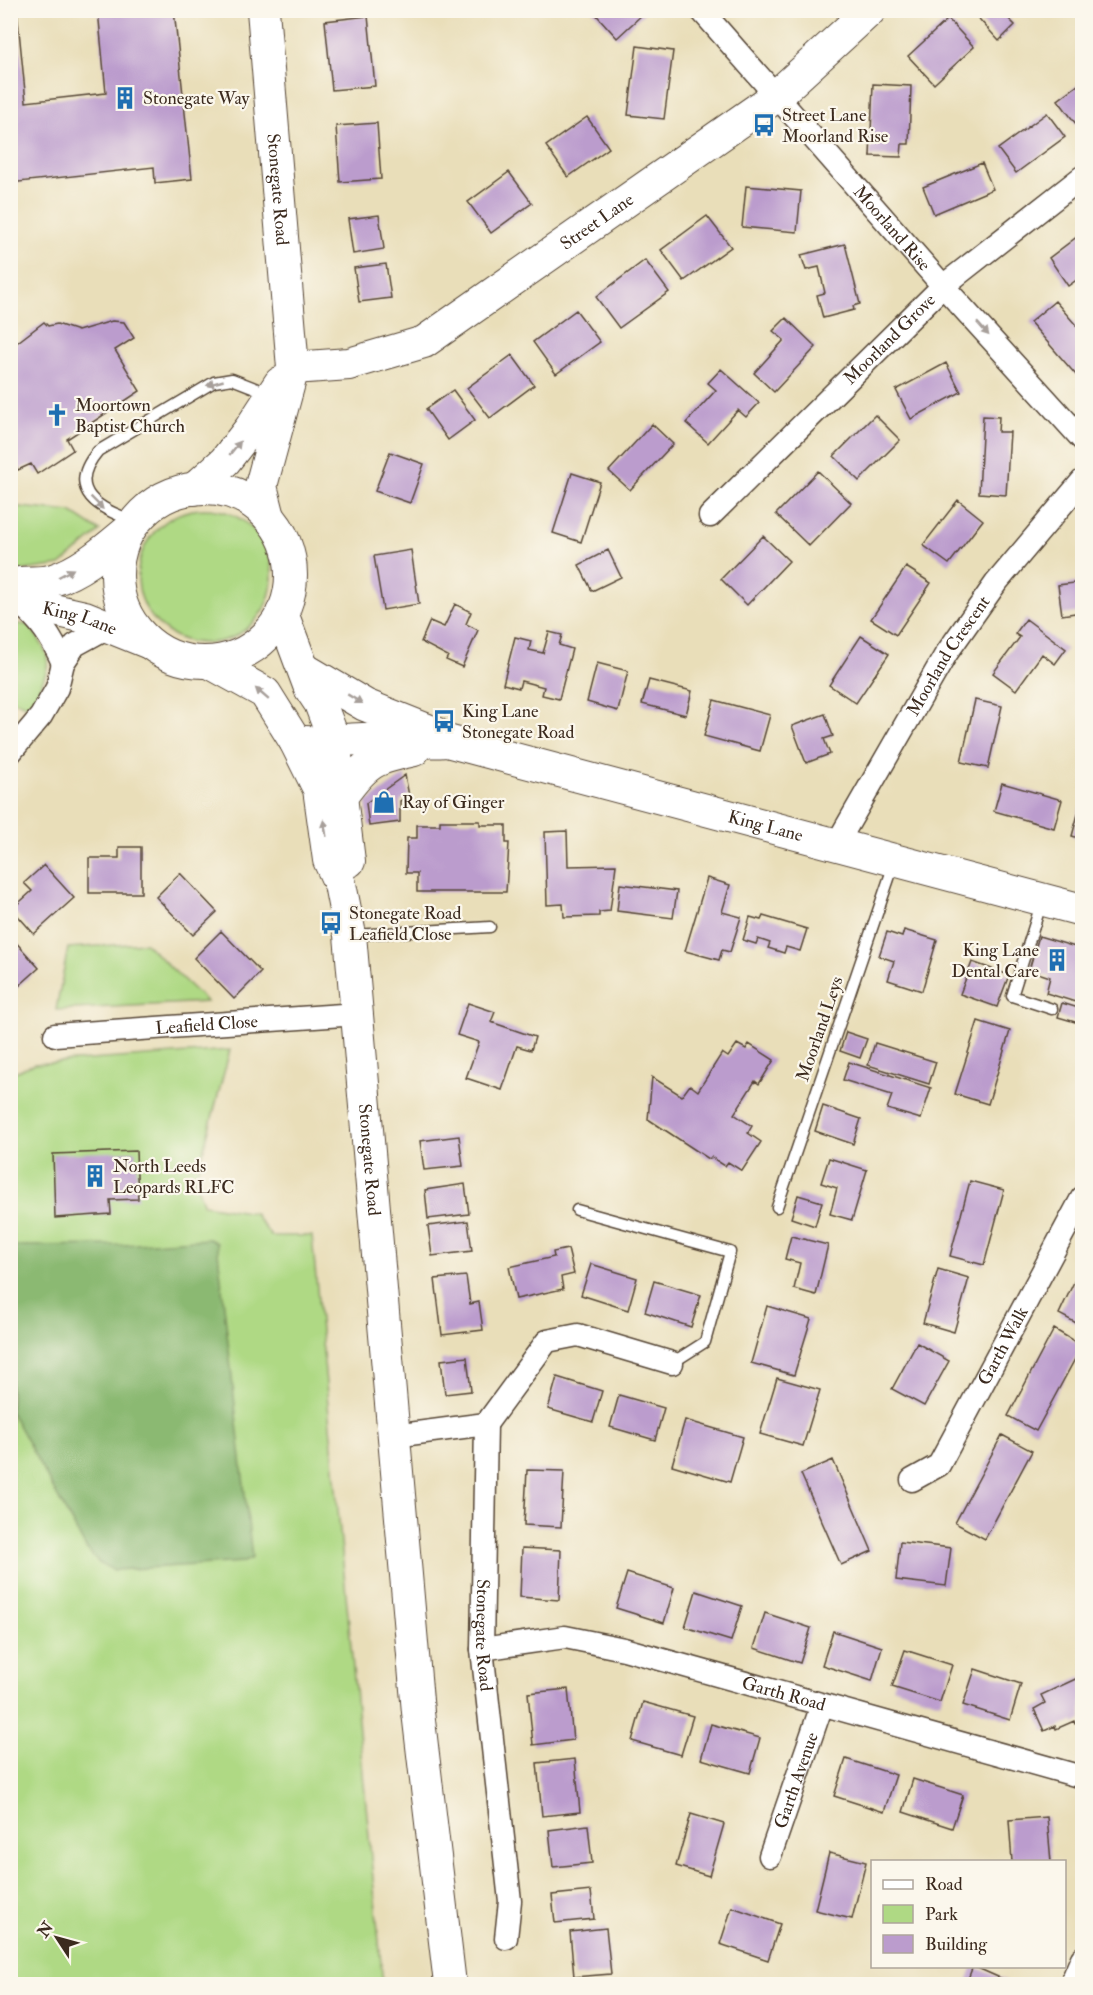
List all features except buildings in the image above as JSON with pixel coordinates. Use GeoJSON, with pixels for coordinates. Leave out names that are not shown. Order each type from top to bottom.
{"type":"FeatureCollection","features":[{"type":"Feature","properties":{"kind":"main road","name":"Stonegate Road"},"geometry":{"type":"LineString","coordinates":[[263,10],[293,368],[261,486],[269,517]]}},
{"type":"Feature","properties":{"kind":"main road","name":"Street Lane"},"geometry":{"type":"LineString","coordinates":[[293,368],[349,364],[424,342],[775,97],[870,10]]}},
{"type":"Feature","properties":{"kind":"main road"},"geometry":{"type":"LineString","coordinates":[[194,489],[225,461],[250,429],[271,394],[293,368]]}},
{"type":"Feature","properties":{"kind":"main road"},"geometry":{"type":"LineString","coordinates":[[194,489],[221,490],[247,500],[269,517],[283,538],[290,563],[290,589],[282,613],[269,632],[252,648],[232,658],[209,662],[188,661],[167,654],[148,643],[132,625],[124,610],[116,578],[120,553],[132,526],[152,505],[172,494],[194,489]]}},
{"type":"Feature","properties":{"kind":"main road","name":"King Lane"},"geometry":{"type":"LineString","coordinates":[[132,526],[93,559],[52,581],[21,582],[13,596],[108,627],[148,643]]}},
{"type":"Feature","properties":{"kind":"main road","name":"Stonegate Road"},"geometry":{"type":"LineString","coordinates":[[282,613],[310,688],[320,702],[334,740],[350,860],[340,884]]}},
{"type":"Feature","properties":{"kind":"main road","name":"Stonegate Road"},"geometry":{"type":"LineString","coordinates":[[209,662],[265,693],[295,741],[319,789],[329,860],[340,884],[350,935],[418,1712],[450,1984]]}},
{"type":"Feature","properties":{"kind":"main road","name":"King Lane"},"geometry":{"type":"LineString","coordinates":[[304,669],[364,705],[430,730],[447,741]]}},
{"type":"Feature","properties":{"kind":"main road","name":"King Lane"},"geometry":{"type":"LineString","coordinates":[[295,741],[315,745],[334,740],[447,741],[1083,910]]}},
{"type":"Feature","properties":{"kind":"main road","name":"King Lane"},"geometry":{"type":"LineString","coordinates":[[343,794],[360,770],[381,757],[447,741]]}},
{"type":"Feature","properties":{"kind":"street","name":"Moorland Rise"},"geometry":{"type":"LineString","coordinates":[[701,10],[943,286],[1083,439]]}},
{"type":"Feature","properties":{"kind":"street","name":"Moorland Grove"},"geometry":{"type":"LineString","coordinates":[[710,516],[943,286],[1083,177]]}},
{"type":"Feature","properties":{"kind":"street","name":"Moorland Crescent"},"geometry":{"type":"LineString","coordinates":[[836,845],[946,654],[996,583],[1083,481]]}},
{"type":"Feature","properties":{"kind":"street"},"geometry":{"type":"LineString","coordinates":[[13,596],[35,616],[49,634],[63,663]]}},
{"type":"Feature","properties":{"kind":"street"},"geometry":{"type":"LineString","coordinates":[[10,753],[41,716],[57,688],[63,663],[75,645],[108,627]]}},
{"type":"Feature","properties":{"kind":"street","name":"Leafield Close"},"geometry":{"type":"LineString","coordinates":[[55,1035],[357,1014]]}},
{"type":"Feature","properties":{"kind":"street","name":"Garth Walk"},"geometry":{"type":"LineString","coordinates":[[912,1479],[939,1465],[1083,1198]]}},
{"type":"Feature","properties":{"kind":"street"},"geometry":{"type":"LineString","coordinates":[[394,1436],[486,1424],[548,1341],[578,1335],[672,1363]]}},
{"type":"Feature","properties":{"kind":"street","name":"Stonegate Road"},"geometry":{"type":"LineString","coordinates":[[486,1424],[482,1649],[510,1901],[506,1938]]}},
{"type":"Feature","properties":{"kind":"street","name":"Garth Road"},"geometry":{"type":"LineString","coordinates":[[482,1649],[565,1636],[624,1649],[1083,1777]]}},
{"type":"Feature","properties":{"kind":"street","name":"Garth Avenue"},"geometry":{"type":"LineString","coordinates":[[770,1856],[822,1705]]}},
{"type":"Feature","properties":{"kind":"street"},"geometry":{"type":"LineString","coordinates":[[1071,1984],[1083,1958]]}},
{"type":"Feature","properties":{"kind":"lane"},"geometry":{"type":"LineString","coordinates":[[132,526],[108,513],[92,500],[86,483],[87,470],[98,451],[213,382],[232,380],[271,394]]}},
{"type":"Feature","properties":{"kind":"lane","name":"Moorland Leys"},"geometry":{"type":"LineString","coordinates":[[777,1207],[895,861]]}},
{"type":"Feature","properties":{"kind":"lane"},"geometry":{"type":"LineString","coordinates":[[1043,900],[1012,996],[1052,1009]]}},
{"type":"Feature","properties":{"kind":"lane"},"geometry":{"type":"LineString","coordinates":[[350,935],[490,927]]}},
{"type":"Feature","properties":{"kind":"lane"},"geometry":{"type":"LineString","coordinates":[[577,1210],[730,1252],[705,1342],[672,1363]]}},
{"type":"Feature","properties":{"kind":"green space"},"geometry":{"type":"Polygon","coordinates":[[[10,506],[71,512],[100,531],[60,565],[11,572],[10,506]]]}},
{"type":"Feature","properties":{"kind":"green space"},"geometry":{"type":"Polygon","coordinates":[[[205,509],[230,514],[252,529],[267,551],[272,576],[267,601],[252,623],[230,638],[205,643],[180,638],[158,623],[143,601],[138,576],[143,551],[158,529],[180,514],[205,509]]]}},
{"type":"Feature","properties":{"kind":"green space"},"geometry":{"type":"Polygon","coordinates":[[[11,623],[28,625],[47,656],[46,673],[30,706],[11,700],[11,623]]]}},
{"type":"Feature","properties":{"kind":"green space"},"geometry":{"type":"Polygon","coordinates":[[[145,943],[207,1002],[56,1010],[68,948],[145,943]]]}},
{"type":"Feature","properties":{"kind":"green space"},"geometry":{"type":"Polygon","coordinates":[[[230,1050],[195,1182],[204,1205],[254,1213],[271,1236],[312,1236],[383,1984],[11,1984],[10,1074],[34,1064],[230,1050]]]}},
{"type":"Feature","properties":{"kind":"green space"},"geometry":{"type":"Polygon","coordinates":[[[209,1239],[217,1243],[252,1558],[244,1562],[114,1570],[100,1564],[86,1548],[11,1412],[11,1246],[123,1245],[209,1239]]]}},
{"type":"Feature","properties":{"kind":"place","name":"Stonegate Way"},"geometry":{"type":"Point","coordinates":[125,98]}},
{"type":"Feature","properties":{"kind":"place","name":"Street Lane Moorland Rise"},"geometry":{"type":"Point","coordinates":[764,125]}},
{"type":"Feature","properties":{"kind":"place","name":"Moortown Baptist Church"},"geometry":{"type":"Point","coordinates":[57,415]}},
{"type":"Feature","properties":{"kind":"place","name":"King Lane Stonegate Road"},"geometry":{"type":"Point","coordinates":[444,721]}},
{"type":"Feature","properties":{"kind":"place","name":"Ray of Ginger"},"geometry":{"type":"Point","coordinates":[384,802]}},
{"type":"Feature","properties":{"kind":"place","name":"Stonegate Road Leafield Close"},"geometry":{"type":"Point","coordinates":[331,923]}},
{"type":"Feature","properties":{"kind":"place","name":"King Lane Dental Care"},"geometry":{"type":"Point","coordinates":[1057,960]}},
{"type":"Feature","properties":{"kind":"place","name":"North Leeds Leopards RLFC"},"geometry":{"type":"Point","coordinates":[95,1176]}}]}
